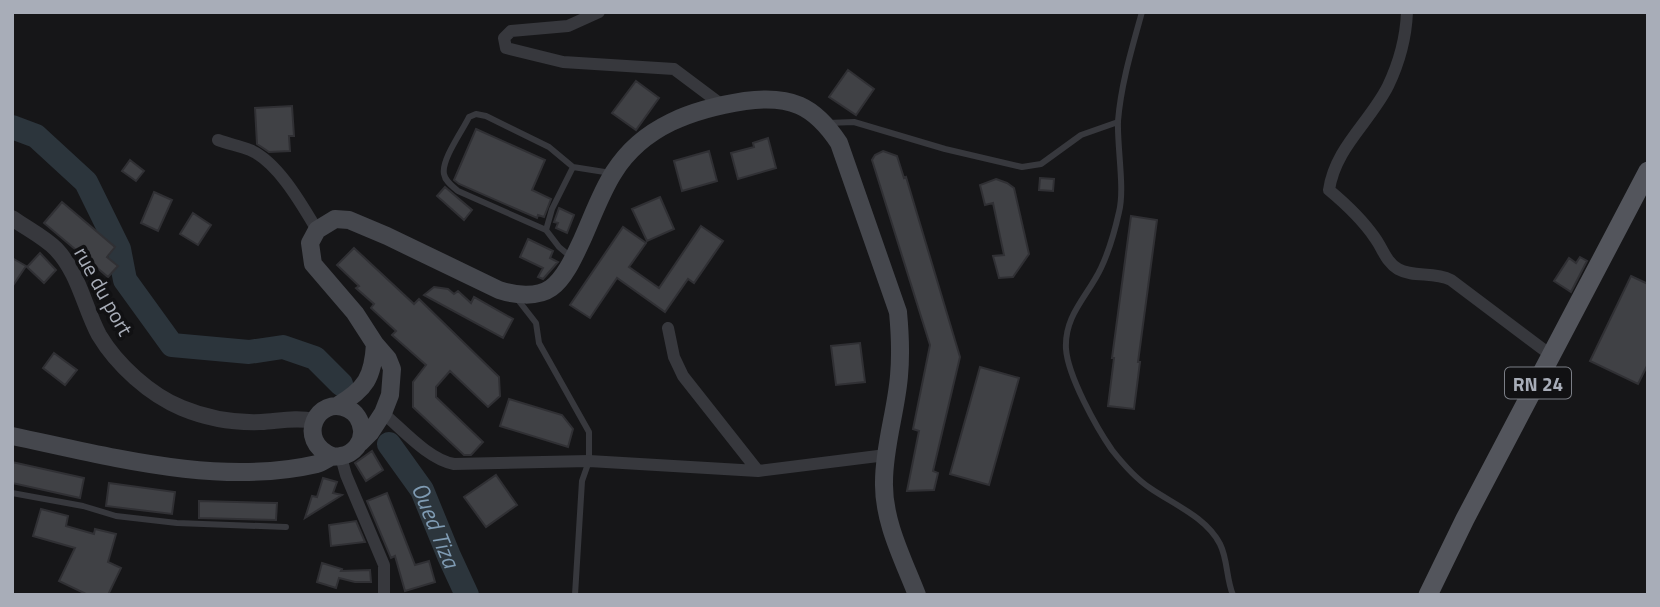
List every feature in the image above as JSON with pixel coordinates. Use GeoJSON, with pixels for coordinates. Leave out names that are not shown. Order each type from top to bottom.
{"type":"FeatureCollection","features":[{"type":"Feature","properties":{"kind":"main road"},"geometry":{"type":"LineString","coordinates":[[12,436],[174,467],[256,472],[319,464],[355,449],[383,413],[390,395],[392,369],[388,359],[355,313],[313,264],[309,250],[317,230],[335,219],[349,220],[499,290],[513,295],[536,293],[550,289],[562,276],[613,173],[632,148],[651,132],[680,117],[722,105],[758,99],[789,100],[809,110],[825,123],[839,143],[898,312],[901,340],[899,377],[884,484],[887,511],[917,595]]}},
{"type":"Feature","properties":{"kind":"main road","name":"RN 24"},"geometry":{"type":"LineString","coordinates":[[1429,595],[1465,519],[1648,171]]}},
{"type":"Feature","properties":{"kind":"main road"},"geometry":{"type":"LineString","coordinates":[[296,467],[307,454],[313,429],[323,410],[337,406],[363,388],[369,377],[375,344]]}},
{"type":"Feature","properties":{"kind":"main road"},"geometry":{"type":"LineString","coordinates":[[337,406],[347,408],[361,423],[360,443]]}},
{"type":"Feature","properties":{"kind":"main road"},"geometry":{"type":"LineString","coordinates":[[313,429],[316,446],[323,453],[337,456]]}},
{"type":"Feature","properties":{"kind":"street"},"geometry":{"type":"LineString","coordinates":[[599,12],[568,26],[511,31],[504,38],[506,48],[563,62],[674,69],[722,105]]}},
{"type":"Feature","properties":{"kind":"street"},"geometry":{"type":"LineString","coordinates":[[1407,12],[1399,59],[1387,88],[1338,158],[1329,190],[1353,209],[1397,268],[1408,273],[1440,274],[1451,280],[1552,356]]}},
{"type":"Feature","properties":{"kind":"street"},"geometry":{"type":"LineString","coordinates":[[218,141],[250,150],[264,158],[298,199],[317,230]]}},
{"type":"Feature","properties":{"kind":"street","name":"rue du port"},"geometry":{"type":"LineString","coordinates":[[12,218],[56,250],[85,298],[99,334],[122,363],[154,394],[183,408],[220,420],[257,422],[303,419],[313,429]]}},
{"type":"Feature","properties":{"kind":"street"},"geometry":{"type":"LineString","coordinates":[[667,328],[674,357],[683,376],[758,471]]}},
{"type":"Feature","properties":{"kind":"street"},"geometry":{"type":"LineString","coordinates":[[383,413],[443,463],[454,464],[589,461],[758,471],[886,455]]}},
{"type":"Feature","properties":{"kind":"street"},"geometry":{"type":"LineString","coordinates":[[337,456],[384,565],[384,595]]}},
{"type":"Feature","properties":{"kind":"lane"},"geometry":{"type":"LineString","coordinates":[[1142,12],[1125,72],[1118,122],[1120,209],[1101,268],[1071,314],[1067,331],[1069,366],[1075,383],[1111,448],[1128,470],[1149,488],[1173,501],[1204,524],[1219,541],[1227,562],[1227,578],[1233,595]]}},
{"type":"Feature","properties":{"kind":"lane"},"geometry":{"type":"LineString","coordinates":[[572,258],[546,230],[458,191],[444,174],[445,163],[469,117],[476,114],[486,116],[549,147],[573,167],[613,173]]}},
{"type":"Feature","properties":{"kind":"lane"},"geometry":{"type":"LineString","coordinates":[[825,123],[854,122],[945,149],[1022,167],[1041,164],[1081,135],[1118,122]]}},
{"type":"Feature","properties":{"kind":"lane"},"geometry":{"type":"LineString","coordinates":[[546,230],[552,209],[573,167]]}},
{"type":"Feature","properties":{"kind":"lane"},"geometry":{"type":"LineString","coordinates":[[513,295],[536,323],[539,343],[589,432],[589,461],[582,481],[575,595]]}},
{"type":"Feature","properties":{"kind":"lane"},"geometry":{"type":"LineString","coordinates":[[12,493],[128,517],[177,523],[286,527]]}},
{"type":"Feature","properties":{"kind":"building"},"geometry":{"type":"Polygon","coordinates":[[[848,70],[874,89],[856,115],[829,97],[848,70]]]}},
{"type":"Feature","properties":{"kind":"building"},"geometry":{"type":"Polygon","coordinates":[[[636,81],[659,98],[636,130],[612,113],[636,81]]]}},
{"type":"Feature","properties":{"kind":"building"},"geometry":{"type":"Polygon","coordinates":[[[292,106],[294,136],[289,136],[290,151],[269,152],[257,144],[255,108],[292,106]]]}},
{"type":"Feature","properties":{"kind":"building"},"geometry":{"type":"Polygon","coordinates":[[[476,129],[545,160],[532,190],[551,199],[544,217],[538,215],[537,218],[454,180],[476,129]]]}},
{"type":"Feature","properties":{"kind":"building"},"geometry":{"type":"Polygon","coordinates":[[[768,138],[776,168],[738,179],[731,153],[754,147],[753,143],[768,138]]]}},
{"type":"Feature","properties":{"kind":"building"},"geometry":{"type":"Polygon","coordinates":[[[709,151],[717,181],[682,191],[674,161],[709,151]]]}},
{"type":"Feature","properties":{"kind":"building"},"geometry":{"type":"Polygon","coordinates":[[[883,151],[897,156],[904,178],[906,177],[960,357],[933,471],[938,473],[934,490],[907,491],[919,431],[913,429],[930,345],[872,160],[883,151]]]}},
{"type":"Feature","properties":{"kind":"building"},"geometry":{"type":"Polygon","coordinates":[[[130,160],[144,171],[136,181],[122,171],[130,160]]]}},
{"type":"Feature","properties":{"kind":"building"},"geometry":{"type":"Polygon","coordinates":[[[1040,178],[1054,179],[1053,191],[1039,190],[1040,178]]]}},
{"type":"Feature","properties":{"kind":"building"},"geometry":{"type":"Polygon","coordinates":[[[996,179],[1014,188],[1029,254],[1013,277],[999,278],[993,256],[1004,255],[993,203],[985,205],[980,185],[996,179]]]}},
{"type":"Feature","properties":{"kind":"building"},"geometry":{"type":"Polygon","coordinates":[[[445,187],[472,210],[464,220],[437,196],[445,187]]]}},
{"type":"Feature","properties":{"kind":"building"},"geometry":{"type":"Polygon","coordinates":[[[154,192],[172,200],[158,231],[141,223],[154,192]]]}},
{"type":"Feature","properties":{"kind":"building"},"geometry":{"type":"Polygon","coordinates":[[[660,197],[674,229],[647,241],[632,209],[660,197]]]}},
{"type":"Feature","properties":{"kind":"building"},"geometry":{"type":"Polygon","coordinates":[[[62,202],[115,247],[107,257],[118,266],[108,277],[44,223],[62,202]]]}},
{"type":"Feature","properties":{"kind":"building"},"geometry":{"type":"Polygon","coordinates":[[[559,208],[574,215],[567,233],[556,228],[558,223],[554,222],[559,208]]]}},
{"type":"Feature","properties":{"kind":"building"},"geometry":{"type":"Polygon","coordinates":[[[193,213],[211,225],[198,245],[180,234],[193,213]]]}},
{"type":"Feature","properties":{"kind":"building"},"geometry":{"type":"Polygon","coordinates":[[[1131,216],[1157,220],[1134,409],[1108,406],[1131,216]]]}},
{"type":"Feature","properties":{"kind":"building"},"geometry":{"type":"Polygon","coordinates":[[[701,226],[723,241],[694,283],[688,279],[665,312],[617,278],[590,318],[570,305],[623,227],[646,243],[629,267],[659,288],[701,226]]]}},
{"type":"Feature","properties":{"kind":"building"},"geometry":{"type":"Polygon","coordinates":[[[528,239],[553,251],[550,258],[558,262],[543,279],[538,277],[543,268],[520,257],[528,239]]]}},
{"type":"Feature","properties":{"kind":"building"},"geometry":{"type":"Polygon","coordinates":[[[354,248],[414,304],[419,299],[499,377],[500,396],[488,407],[450,371],[436,387],[436,397],[483,442],[471,455],[464,455],[413,407],[413,382],[426,365],[392,335],[396,331],[371,308],[374,304],[337,265],[354,248]]]}},
{"type":"Feature","properties":{"kind":"building"},"geometry":{"type":"Polygon","coordinates":[[[40,253],[56,270],[44,283],[27,267],[40,253]]]}},
{"type":"Feature","properties":{"kind":"building"},"geometry":{"type":"Polygon","coordinates":[[[1580,257],[1587,261],[1571,292],[1554,281],[1569,258],[1576,263],[1580,257]]]}},
{"type":"Feature","properties":{"kind":"building"},"geometry":{"type":"Polygon","coordinates":[[[12,258],[26,266],[12,287],[12,258]]]}},
{"type":"Feature","properties":{"kind":"building"},"geometry":{"type":"Polygon","coordinates":[[[1631,276],[1648,284],[1648,364],[1638,384],[1590,361],[1631,276]]]}},
{"type":"Feature","properties":{"kind":"building"},"geometry":{"type":"Polygon","coordinates":[[[434,287],[448,289],[454,294],[458,291],[471,303],[474,297],[513,319],[503,338],[424,295],[434,287]]]}},
{"type":"Feature","properties":{"kind":"building"},"geometry":{"type":"Polygon","coordinates":[[[860,343],[865,382],[836,385],[831,346],[860,343]]]}},
{"type":"Feature","properties":{"kind":"building"},"geometry":{"type":"Polygon","coordinates":[[[54,353],[77,370],[65,385],[43,368],[54,353]]]}},
{"type":"Feature","properties":{"kind":"building"},"geometry":{"type":"Polygon","coordinates":[[[980,367],[1019,378],[989,485],[950,474],[980,367]]]}},
{"type":"Feature","properties":{"kind":"building"},"geometry":{"type":"Polygon","coordinates":[[[509,399],[562,415],[573,429],[568,447],[500,426],[509,399]]]}},
{"type":"Feature","properties":{"kind":"building"},"geometry":{"type":"Polygon","coordinates":[[[372,451],[383,470],[366,481],[355,463],[372,451]]]}},
{"type":"Feature","properties":{"kind":"building"},"geometry":{"type":"Polygon","coordinates":[[[12,462],[84,478],[80,498],[12,483],[12,462]]]}},
{"type":"Feature","properties":{"kind":"building"},"geometry":{"type":"Polygon","coordinates":[[[496,475],[517,505],[486,527],[464,497],[496,475]]]}},
{"type":"Feature","properties":{"kind":"building"},"geometry":{"type":"Polygon","coordinates":[[[323,478],[337,482],[333,493],[342,495],[305,518],[312,496],[317,497],[323,478]]]}},
{"type":"Feature","properties":{"kind":"building"},"geometry":{"type":"Polygon","coordinates":[[[109,483],[175,492],[172,514],[106,506],[109,483]]]}},
{"type":"Feature","properties":{"kind":"building"},"geometry":{"type":"Polygon","coordinates":[[[387,493],[415,565],[429,561],[435,582],[405,591],[395,556],[391,558],[367,501],[387,493]]]}},
{"type":"Feature","properties":{"kind":"building"},"geometry":{"type":"Polygon","coordinates":[[[199,501],[277,503],[276,520],[199,518],[199,501]]]}},
{"type":"Feature","properties":{"kind":"building"},"geometry":{"type":"Polygon","coordinates":[[[41,509],[68,516],[66,526],[94,534],[95,529],[116,534],[108,562],[121,568],[108,595],[88,595],[59,581],[75,548],[33,536],[41,509]]]}},
{"type":"Feature","properties":{"kind":"building"},"geometry":{"type":"Polygon","coordinates":[[[356,521],[365,542],[331,546],[329,525],[356,521]]]}},
{"type":"Feature","properties":{"kind":"building"},"geometry":{"type":"Polygon","coordinates":[[[322,563],[342,569],[341,571],[370,570],[371,582],[339,578],[336,588],[317,582],[322,563]]]}},
{"type":"Feature","properties":{"kind":"waterway"},"geometry":{"type":"LineString","coordinates":[[12,127],[36,136],[86,182],[119,249],[125,280],[172,345],[249,352],[283,347],[315,358],[341,384]]}},
{"type":"Feature","properties":{"kind":"waterway","name":"Oued Tiza"},"geometry":{"type":"LineString","coordinates":[[389,444],[422,490],[467,595]]}}]}
